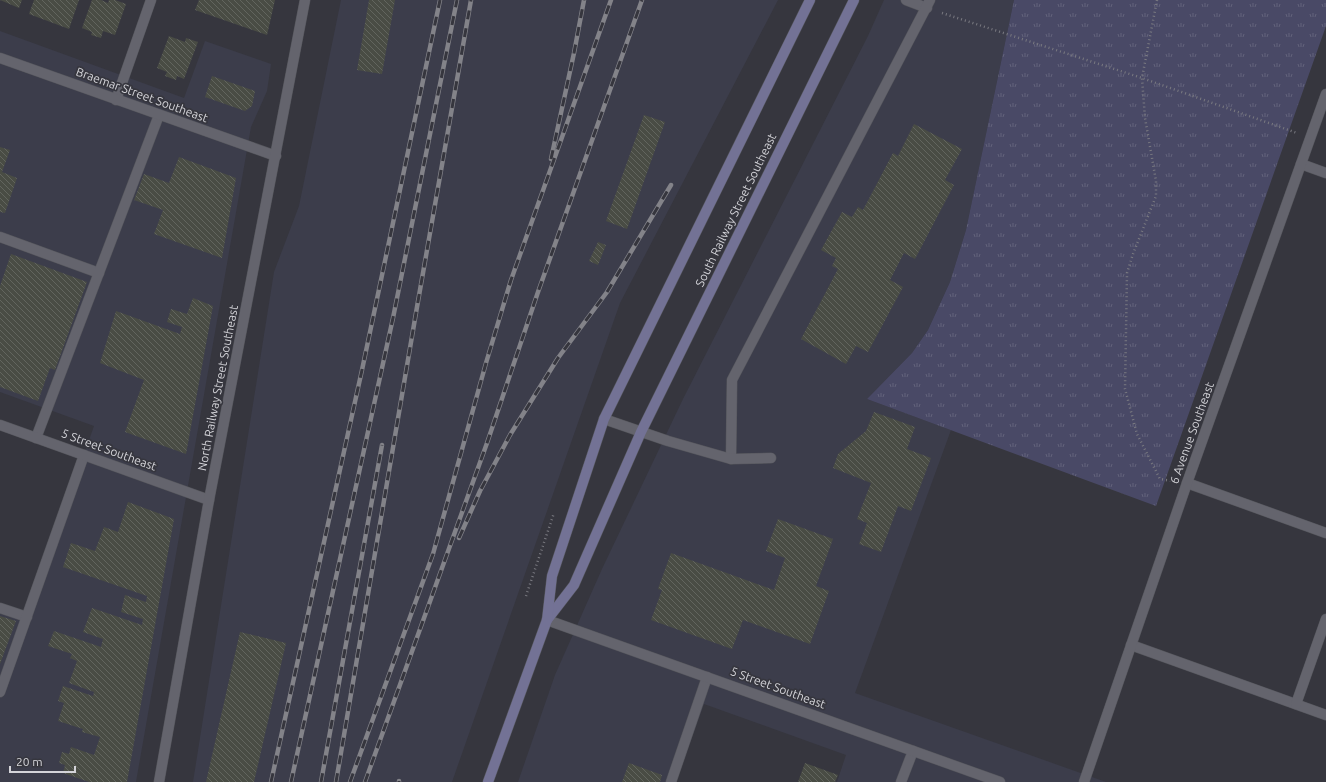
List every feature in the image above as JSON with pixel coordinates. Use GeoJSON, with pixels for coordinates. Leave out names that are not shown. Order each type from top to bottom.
{"type":"FeatureCollection","features":[{"type":"Feature","properties":{"kind":"main road","name":"South Railway Street Southeast"},"geometry":{"type":"LineString","coordinates":[[488,782],[547,620],[552,576],[604,419],[810,0]]}},
{"type":"Feature","properties":{"kind":"main road","name":"South Railway Street Southeast"},"geometry":{"type":"LineString","coordinates":[[547,620],[574,585],[641,432],[854,0]]}},
{"type":"Feature","properties":{"kind":"street"},"geometry":{"type":"LineString","coordinates":[[116,100],[151,0]]}},
{"type":"Feature","properties":{"kind":"street","name":"North Railway Street Southeast"},"geometry":{"type":"LineString","coordinates":[[159,782],[210,500],[305,0]]}},
{"type":"Feature","properties":{"kind":"street"},"geometry":{"type":"LineString","coordinates":[[731,459],[732,380],[929,4],[906,0]]}},
{"type":"Feature","properties":{"kind":"street","name":"Braemar Street Southeast"},"geometry":{"type":"LineString","coordinates":[[0,58],[276,156]]}},
{"type":"Feature","properties":{"kind":"street","name":"6 Avenue Southeast"},"geometry":{"type":"LineString","coordinates":[[1084,782],[1187,483],[1326,94]]}},
{"type":"Feature","properties":{"kind":"street"},"geometry":{"type":"LineString","coordinates":[[36,438],[159,115]]}},
{"type":"Feature","properties":{"kind":"street"},"geometry":{"type":"LineString","coordinates":[[1301,164],[1326,173]]}},
{"type":"Feature","properties":{"kind":"street"},"geometry":{"type":"LineString","coordinates":[[0,238],[99,273]]}},
{"type":"Feature","properties":{"kind":"street"},"geometry":{"type":"LineString","coordinates":[[604,419],[641,432],[731,459],[770,458]]}},
{"type":"Feature","properties":{"kind":"street","name":"5 Street Southeast"},"geometry":{"type":"LineString","coordinates":[[0,425],[210,500]]}},
{"type":"Feature","properties":{"kind":"street"},"geometry":{"type":"LineString","coordinates":[[0,692],[84,455]]}},
{"type":"Feature","properties":{"kind":"street"},"geometry":{"type":"LineString","coordinates":[[1187,483],[1326,533]]}},
{"type":"Feature","properties":{"kind":"street"},"geometry":{"type":"LineString","coordinates":[[0,608],[26,617]]}},
{"type":"Feature","properties":{"kind":"street"},"geometry":{"type":"LineString","coordinates":[[1296,704],[1326,619]]}},
{"type":"Feature","properties":{"kind":"street","name":"5 Street Southeast"},"geometry":{"type":"LineString","coordinates":[[547,620],[1000,782]]}},
{"type":"Feature","properties":{"kind":"street"},"geometry":{"type":"LineString","coordinates":[[1131,645],[1326,715]]}},
{"type":"Feature","properties":{"kind":"street"},"geometry":{"type":"LineString","coordinates":[[671,782],[707,677]]}},
{"type":"Feature","properties":{"kind":"street"},"geometry":{"type":"LineString","coordinates":[[901,782],[913,751]]}},
{"type":"Feature","properties":{"kind":"path"},"geometry":{"type":"LineString","coordinates":[[1157,0],[1142,78],[1144,110],[1156,181],[1156,196],[1127,273],[1125,389],[1137,434],[1160,479],[1187,483]]}},
{"type":"Feature","properties":{"kind":"path"},"geometry":{"type":"LineString","coordinates":[[929,4],[1310,138]]}},
{"type":"Feature","properties":{"kind":"shaded area"},"geometry":{"type":"Polygon","coordinates":[[[341,0],[778,0],[620,303],[452,782],[193,782],[274,272],[299,206],[341,0]]]}},
{"type":"Feature","properties":{"kind":"shaded area"},"geometry":{"type":"Polygon","coordinates":[[[884,0],[1014,0],[966,230],[950,282],[928,330],[912,353],[867,399],[951,430],[855,693],[1106,782],[837,782],[846,755],[704,704],[676,782],[518,782],[555,675],[602,569],[683,399],[868,36],[884,0]]]}},
{"type":"Feature","properties":{"kind":"shaded area"},"geometry":{"type":"Polygon","coordinates":[[[0,31],[184,98],[205,41],[271,64],[267,91],[251,127],[136,782],[0,782],[0,608],[27,617],[94,426],[0,392],[0,31]]]}},
{"type":"Feature","properties":{"kind":"green space"},"geometry":{"type":"Polygon","coordinates":[[[1014,0],[1326,0],[1326,26],[1156,506],[867,399],[912,353],[928,330],[950,282],[966,230],[1014,0]]]}},
{"type":"Feature","properties":{"kind":"building"},"geometry":{"type":"Polygon","coordinates":[[[0,0],[22,0],[19,8],[0,0]]]}},
{"type":"Feature","properties":{"kind":"building"},"geometry":{"type":"Polygon","coordinates":[[[34,0],[79,0],[69,29],[29,14],[34,0]]]}},
{"type":"Feature","properties":{"kind":"building"},"geometry":{"type":"Polygon","coordinates":[[[92,0],[101,0],[108,3],[109,0],[115,0],[126,4],[115,35],[103,31],[101,38],[91,35],[92,32],[82,28],[92,0]]]}},
{"type":"Feature","properties":{"kind":"building"},"geometry":{"type":"Polygon","coordinates":[[[199,0],[275,0],[267,35],[195,10],[199,0]]]}},
{"type":"Feature","properties":{"kind":"building"},"geometry":{"type":"Polygon","coordinates":[[[369,0],[395,0],[382,74],[357,70],[369,0]]]}},
{"type":"Feature","properties":{"kind":"building"},"geometry":{"type":"Polygon","coordinates":[[[169,36],[185,42],[186,38],[198,42],[184,79],[177,76],[176,80],[165,76],[167,72],[157,68],[169,36]]]}},
{"type":"Feature","properties":{"kind":"building"},"geometry":{"type":"Polygon","coordinates":[[[212,76],[255,91],[252,106],[245,111],[205,97],[212,76]]]}},
{"type":"Feature","properties":{"kind":"building"},"geometry":{"type":"Polygon","coordinates":[[[644,115],[665,122],[627,229],[606,221],[644,115]]]}},
{"type":"Feature","properties":{"kind":"building"},"geometry":{"type":"Polygon","coordinates":[[[914,124],[962,149],[945,180],[954,185],[915,259],[904,253],[890,280],[903,287],[868,352],[856,346],[846,364],[801,339],[838,269],[832,266],[836,258],[821,250],[842,212],[852,217],[858,207],[863,210],[893,153],[898,156],[914,124]]]}},
{"type":"Feature","properties":{"kind":"building"},"geometry":{"type":"Polygon","coordinates":[[[0,147],[10,150],[2,172],[17,178],[5,213],[0,212],[0,147]]]}},
{"type":"Feature","properties":{"kind":"building"},"geometry":{"type":"Polygon","coordinates":[[[179,157],[236,178],[222,258],[154,234],[163,210],[134,200],[144,174],[169,183],[179,157]]]}},
{"type":"Feature","properties":{"kind":"building"},"geometry":{"type":"Polygon","coordinates":[[[598,242],[606,245],[598,265],[589,261],[598,242]]]}},
{"type":"Feature","properties":{"kind":"building"},"geometry":{"type":"Polygon","coordinates":[[[11,254],[87,282],[55,370],[50,368],[38,401],[0,387],[0,286],[11,254]]]}},
{"type":"Feature","properties":{"kind":"building"},"geometry":{"type":"Polygon","coordinates":[[[193,298],[213,306],[186,454],[125,432],[144,380],[100,363],[116,311],[180,334],[182,327],[167,322],[171,309],[187,314],[193,298]]]}},
{"type":"Feature","properties":{"kind":"building"},"geometry":{"type":"Polygon","coordinates":[[[874,412],[915,427],[907,449],[931,458],[911,511],[898,506],[881,552],[859,544],[867,523],[857,519],[871,483],[833,468],[838,454],[866,431],[874,412]]]}},
{"type":"Feature","properties":{"kind":"building"},"geometry":{"type":"Polygon","coordinates":[[[128,502],[174,519],[127,782],[89,782],[63,773],[65,765],[59,763],[62,752],[69,754],[71,747],[94,755],[100,737],[82,732],[83,729],[58,721],[64,703],[58,701],[63,686],[93,696],[94,692],[69,683],[77,661],[70,658],[72,654],[48,646],[54,631],[101,647],[103,639],[83,632],[92,608],[142,625],[143,619],[121,612],[125,595],[146,602],[147,596],[63,567],[71,543],[95,551],[104,527],[118,532],[128,502]]]}},
{"type":"Feature","properties":{"kind":"building"},"geometry":{"type":"Polygon","coordinates":[[[778,519],[833,539],[816,586],[829,591],[810,644],[743,620],[732,649],[651,620],[662,590],[658,589],[671,553],[774,590],[785,558],[766,551],[778,519]]]}},
{"type":"Feature","properties":{"kind":"building"},"geometry":{"type":"Polygon","coordinates":[[[0,616],[16,621],[0,664],[0,616]]]}},
{"type":"Feature","properties":{"kind":"building"},"geometry":{"type":"Polygon","coordinates":[[[240,632],[286,643],[254,782],[206,782],[240,632]]]}},
{"type":"Feature","properties":{"kind":"building"},"geometry":{"type":"Polygon","coordinates":[[[629,763],[662,775],[660,782],[622,782],[629,763]]]}},
{"type":"Feature","properties":{"kind":"building"},"geometry":{"type":"Polygon","coordinates":[[[805,763],[838,775],[835,782],[798,782],[805,763]]]}},
{"type":"Feature","properties":{"kind":"railway"},"geometry":{"type":"LineString","coordinates":[[271,782],[362,370],[440,0]]}},
{"type":"Feature","properties":{"kind":"railway"},"geometry":{"type":"LineString","coordinates":[[291,782],[393,318],[457,0]]}},
{"type":"Feature","properties":{"kind":"railway"},"geometry":{"type":"LineString","coordinates":[[336,782],[471,0]]}},
{"type":"Feature","properties":{"kind":"railway"},"geometry":{"type":"LineString","coordinates":[[551,159],[584,0]]}},
{"type":"Feature","properties":{"kind":"railway"},"geometry":{"type":"LineString","coordinates":[[350,782],[433,554],[486,363],[511,280],[611,0]]}},
{"type":"Feature","properties":{"kind":"railway"},"geometry":{"type":"LineString","coordinates":[[365,782],[487,443],[538,292],[642,0]]}},
{"type":"Feature","properties":{"kind":"railway"},"geometry":{"type":"LineString","coordinates":[[459,538],[480,491],[510,435],[558,358],[607,292],[671,185]]}},
{"type":"Feature","properties":{"kind":"railway"},"geometry":{"type":"LineString","coordinates":[[321,782],[382,445]]}}]}
